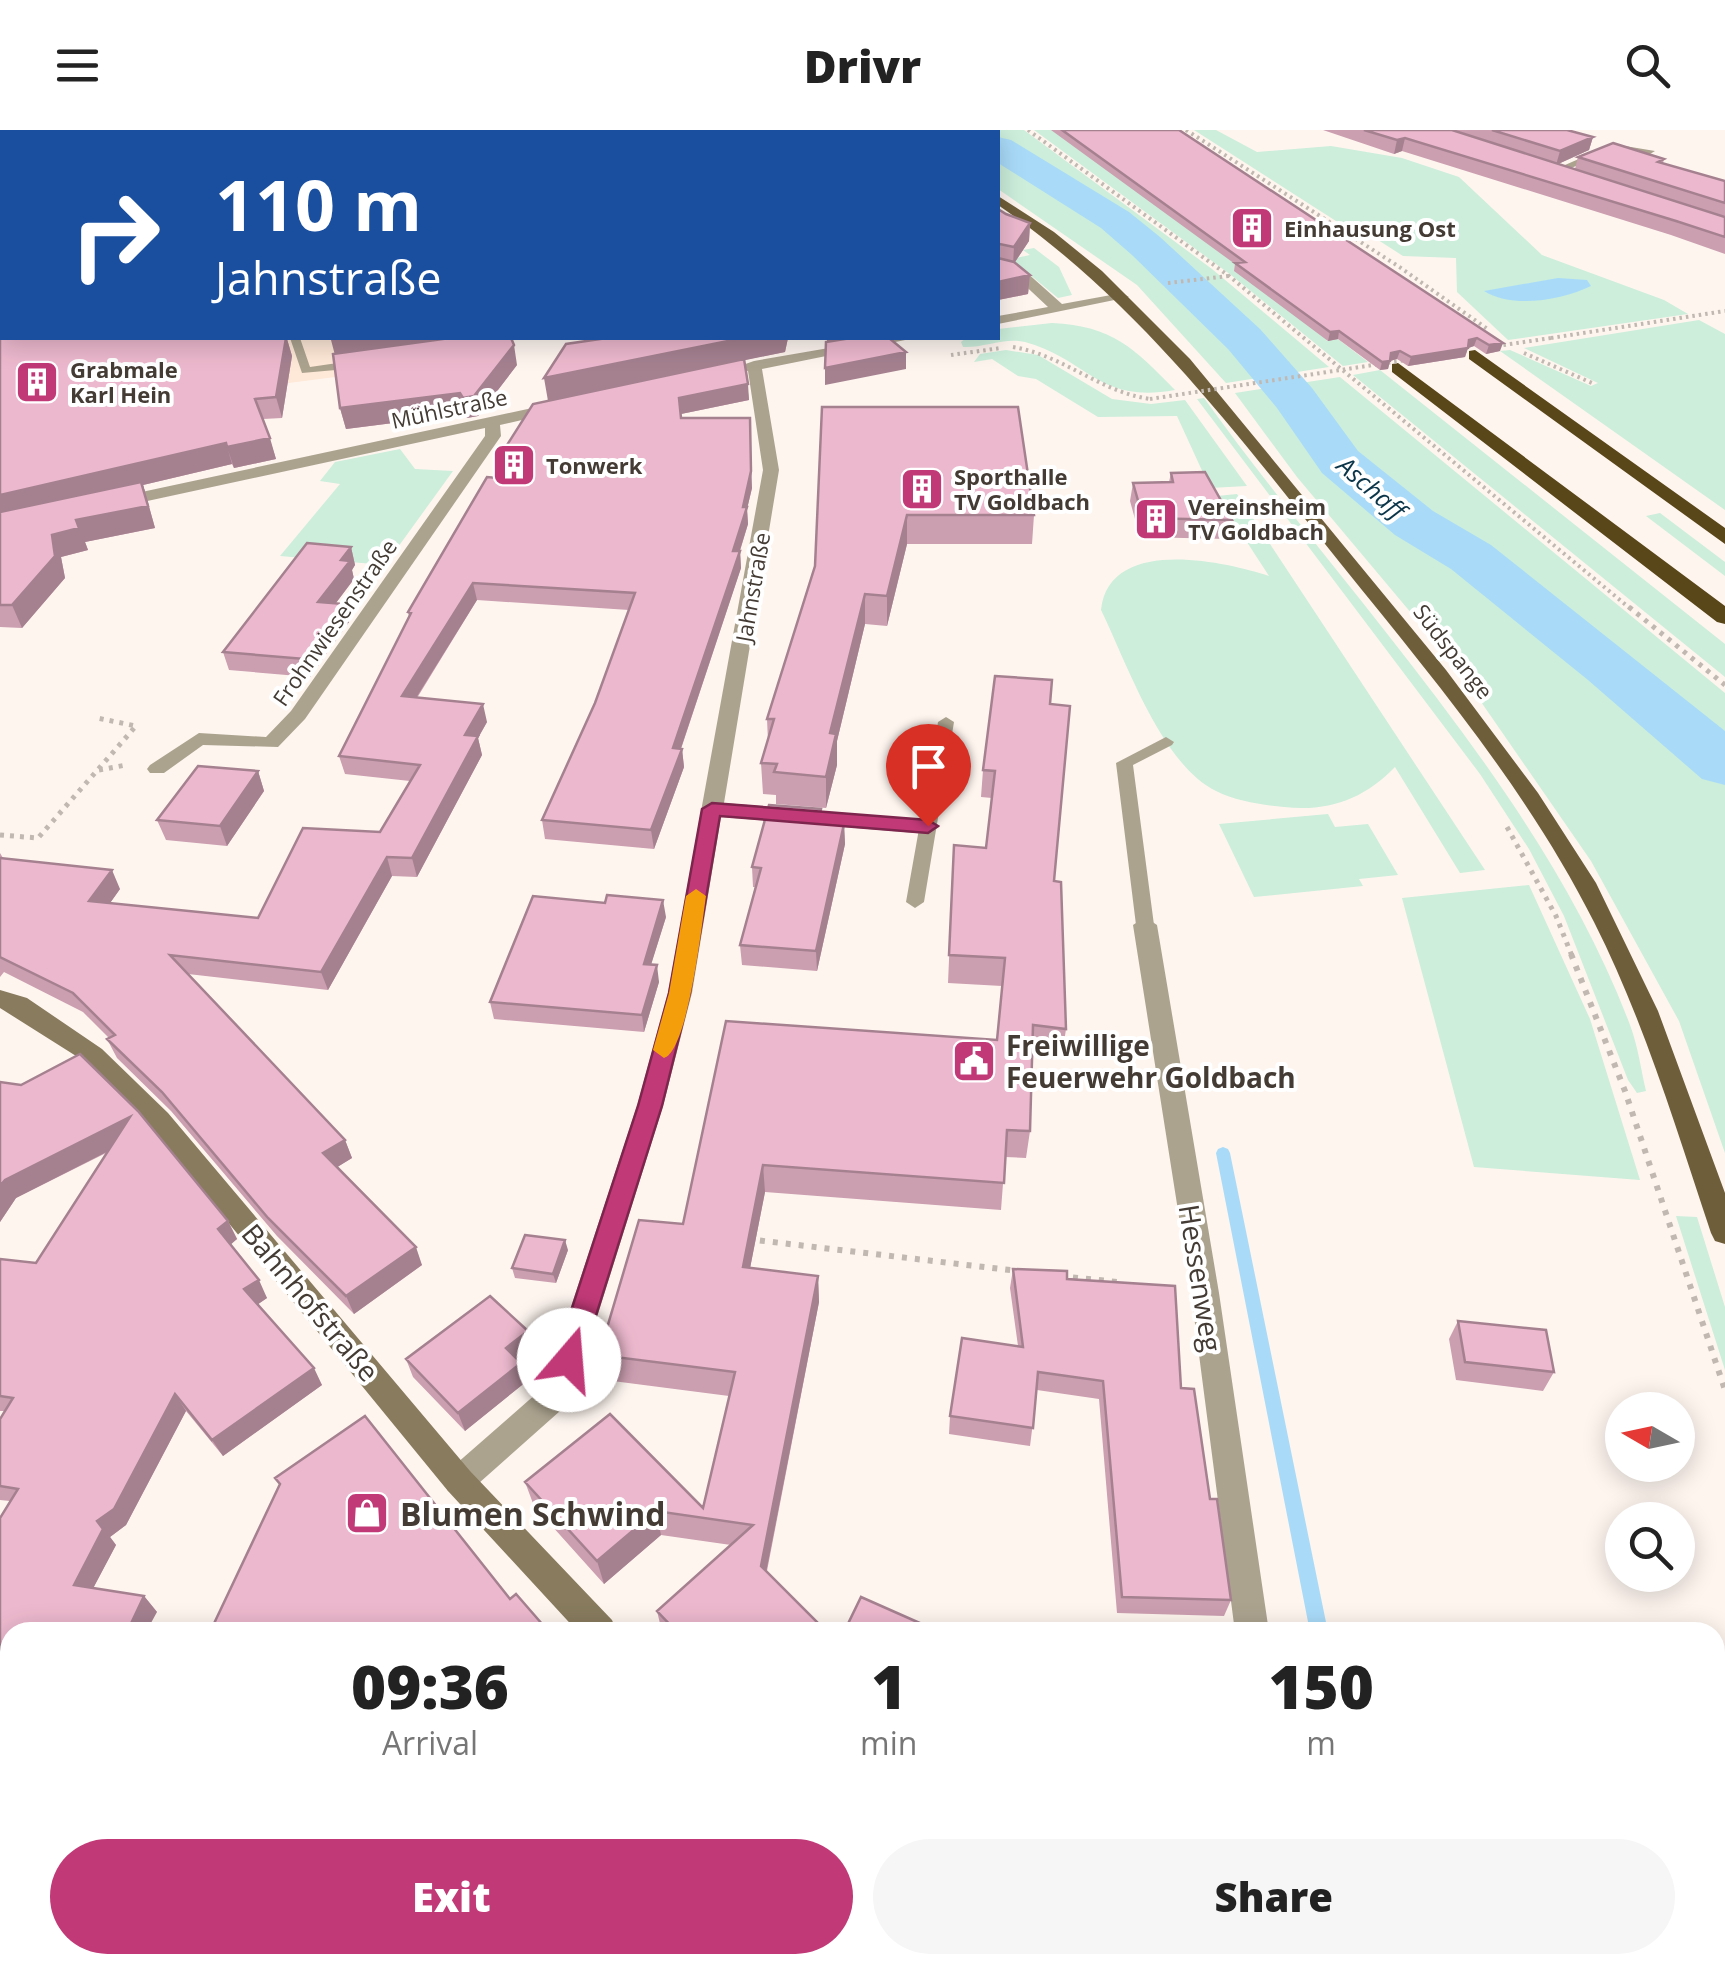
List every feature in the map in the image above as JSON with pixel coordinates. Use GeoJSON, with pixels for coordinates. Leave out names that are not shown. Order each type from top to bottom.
{"type":"FeatureCollection","features":[{"type":"Feature","properties":{"kind":"highway"},"geometry":{"type":"LineString","coordinates":[[1484,351],[1725,538]]}},
{"type":"Feature","properties":{"kind":"highway"},"geometry":{"type":"LineString","coordinates":[[1408,363],[1725,617]]}},
{"type":"Feature","properties":{"kind":"main road","name":"Südspange"},"geometry":{"type":"LineString","coordinates":[[1000,201],[1066,245],[1197,374],[1500,754],[1584,883],[1658,1040],[1725,1234]]}},
{"type":"Feature","properties":{"kind":"street"},"geometry":{"type":"LineString","coordinates":[[1537,167],[1573,178]]}},
{"type":"Feature","properties":{"kind":"street"},"geometry":{"type":"LineString","coordinates":[[1000,270],[1020,274],[1057,307]]}},
{"type":"Feature","properties":{"kind":"street"},"geometry":{"type":"LineString","coordinates":[[1000,320],[1057,307],[1128,303]]}},
{"type":"Feature","properties":{"kind":"street"},"geometry":{"type":"LineString","coordinates":[[1028,314],[1128,303]]}},
{"type":"Feature","properties":{"kind":"street"},"geometry":{"type":"LineString","coordinates":[[722,372],[897,340]]}},
{"type":"Feature","properties":{"kind":"street","name":"Jahnstraße"},"geometry":{"type":"LineString","coordinates":[[459,1481],[558,1394],[650,1106],[680,993],[771,470],[754,365]]}},
{"type":"Feature","properties":{"kind":"street","name":"Mühlstraße"},"geometry":{"type":"LineString","coordinates":[[90,508],[583,402]]}},
{"type":"Feature","properties":{"kind":"street","name":"Frohnwiesenstraße"},"geometry":{"type":"LineString","coordinates":[[157,769],[200,739],[271,743],[298,715],[493,436],[492,422]]}},
{"type":"Feature","properties":{"kind":"street"},"geometry":{"type":"LineString","coordinates":[[712,809],[928,826]]}},
{"type":"Feature","properties":{"kind":"street","name":"Hessenweg"},"geometry":{"type":"LineString","coordinates":[[1145,925],[1205,1292],[1251,1622]]}},
{"type":"Feature","properties":{"kind":"street","name":"Bahnhofstraße"},"geometry":{"type":"LineString","coordinates":[[0,999],[18,1004],[93,1055],[159,1120],[459,1481],[591,1622]]}},
{"type":"Feature","properties":{"kind":"lane"},"geometry":{"type":"LineString","coordinates":[[1554,172],[1613,147],[1650,150]]}},
{"type":"Feature","properties":{"kind":"lane"},"geometry":{"type":"LineString","coordinates":[[296,340],[306,371],[382,360]]}},
{"type":"Feature","properties":{"kind":"lane"},"geometry":{"type":"LineString","coordinates":[[915,902],[946,722]]}},
{"type":"Feature","properties":{"kind":"lane"},"geometry":{"type":"LineString","coordinates":[[1145,925],[1124,763],[1166,742]]}},
{"type":"Feature","properties":{"kind":"path"},"geometry":{"type":"LineString","coordinates":[[1028,130],[1229,276],[1725,685]]}},
{"type":"Feature","properties":{"kind":"path"},"geometry":{"type":"LineString","coordinates":[[1186,130],[1398,266],[1518,351],[1592,383]]}},
{"type":"Feature","properties":{"kind":"path"},"geometry":{"type":"LineString","coordinates":[[1168,283],[1229,276]]}},
{"type":"Feature","properties":{"kind":"path"},"geometry":{"type":"LineString","coordinates":[[1484,351],[1725,311]]}},
{"type":"Feature","properties":{"kind":"path"},"geometry":{"type":"LineString","coordinates":[[951,355],[991,348],[1030,349],[1111,393],[1150,400],[1408,363]]}},
{"type":"Feature","properties":{"kind":"path"},"geometry":{"type":"LineString","coordinates":[[1177,385],[1188,396]]}},
{"type":"Feature","properties":{"kind":"path"},"geometry":{"type":"LineString","coordinates":[[0,835],[38,838],[136,726],[97,718]]}},
{"type":"Feature","properties":{"kind":"path"},"geometry":{"type":"LineString","coordinates":[[1501,817],[1556,916],[1626,1091],[1725,1390]]}},
{"type":"Feature","properties":{"kind":"path"},"geometry":{"type":"LineString","coordinates":[[731,1238],[1027,1272]]}},
{"type":"Feature","properties":{"kind":"path"},"geometry":{"type":"LineString","coordinates":[[1047,1274],[1126,1283]]}},
{"type":"Feature","properties":{"kind":"shaded area"},"geometry":{"type":"Polygon","coordinates":[[[234,340],[505,340],[506,355],[273,385],[234,340]]]}},
{"type":"Feature","properties":{"kind":"green space"},"geometry":{"type":"Polygon","coordinates":[[[1000,130],[1024,130],[1212,269],[1329,367],[1226,383],[1137,285],[1000,190],[1000,152],[1010,156],[1000,145],[1000,130]]]}},
{"type":"Feature","properties":{"kind":"green space"},"geometry":{"type":"Polygon","coordinates":[[[1034,130],[1053,130],[1321,326],[1327,341],[1338,339],[1368,362],[1343,366],[1231,275],[1034,130]]]}},
{"type":"Feature","properties":{"kind":"green space"},"geometry":{"type":"Polygon","coordinates":[[[1194,130],[1216,130],[1257,152],[1331,146],[1402,158],[1459,177],[1542,255],[1664,300],[1688,314],[1508,340],[1457,292],[1456,258],[1403,256],[1375,238],[1350,230],[1194,130]]]}},
{"type":"Feature","properties":{"kind":"green space"},"geometry":{"type":"Polygon","coordinates":[[[1034,248],[1059,267],[1072,295],[1058,298],[1011,259],[1030,255],[1023,250],[1034,248]]]}},
{"type":"Feature","properties":{"kind":"green space"},"geometry":{"type":"Polygon","coordinates":[[[1699,320],[1725,334],[1725,510],[1500,351],[1510,350],[1591,386],[1598,383],[1524,348],[1699,320]]]}},
{"type":"Feature","properties":{"kind":"green space"},"geometry":{"type":"Polygon","coordinates":[[[1052,323],[1107,334],[1134,351],[1175,390],[1128,391],[1025,342],[963,347],[964,340],[1000,340],[1000,329],[1052,323]]]}},
{"type":"Feature","properties":{"kind":"green space"},"geometry":{"type":"Polygon","coordinates":[[[1006,350],[1038,355],[1112,399],[1151,404],[1185,400],[1247,486],[1210,488],[1177,416],[1098,417],[1036,379],[1018,376],[992,359],[974,362],[980,354],[1006,350]]]}},
{"type":"Feature","properties":{"kind":"green space"},"geometry":{"type":"Polygon","coordinates":[[[1380,370],[1725,644],[1725,677],[1353,375],[1380,370]]]}},
{"type":"Feature","properties":{"kind":"green space"},"geometry":{"type":"Polygon","coordinates":[[[1340,377],[1725,693],[1725,1153],[1679,1021],[1591,861],[1459,670],[1297,477],[1235,393],[1340,377]]]}},
{"type":"Feature","properties":{"kind":"green space"},"geometry":{"type":"Polygon","coordinates":[[[1204,398],[1438,700],[1547,858],[1593,940],[1630,1025],[1646,1091],[1637,1093],[1628,1080],[1564,916],[1529,849],[1480,774],[1197,399],[1204,398]]]}},
{"type":"Feature","properties":{"kind":"green space"},"geometry":{"type":"Polygon","coordinates":[[[400,449],[415,469],[453,471],[385,565],[280,556],[340,484],[320,481],[335,462],[400,449]]]}},
{"type":"Feature","properties":{"kind":"green space"},"geometry":{"type":"Polygon","coordinates":[[[1237,494],[1485,870],[1460,873],[1395,767],[1371,787],[1345,801],[1300,808],[1267,805],[1216,791],[1196,778],[1162,736],[1101,610],[1109,587],[1124,571],[1146,563],[1198,561],[1269,576],[1217,496],[1237,494]]]}},
{"type":"Feature","properties":{"kind":"green space"},"geometry":{"type":"Polygon","coordinates":[[[1660,513],[1725,562],[1725,576],[1646,516],[1660,513]]]}},
{"type":"Feature","properties":{"kind":"green space"},"geometry":{"type":"Polygon","coordinates":[[[1328,814],[1335,827],[1368,824],[1398,875],[1359,879],[1363,886],[1254,897],[1219,824],[1328,814]]]}},
{"type":"Feature","properties":{"kind":"green space"},"geometry":{"type":"Polygon","coordinates":[[[1529,885],[1590,1019],[1640,1180],[1474,1167],[1402,898],[1529,885]]]}},
{"type":"Feature","properties":{"kind":"green space"},"geometry":{"type":"Polygon","coordinates":[[[1676,1216],[1697,1217],[1725,1307],[1725,1370],[1676,1216]]]}},
{"type":"Feature","properties":{"kind":"water"},"geometry":{"type":"Polygon","coordinates":[[[1558,278],[1587,280],[1591,286],[1566,295],[1523,301],[1495,297],[1484,291],[1558,278]]]}},
{"type":"Feature","properties":{"kind":"building","name":"Einhausung Ost"},"geometry":{"type":"Polygon","coordinates":[[[1062,130],[1179,130],[1503,343],[1489,345],[1477,338],[1469,340],[1468,348],[1411,357],[1400,351],[1391,353],[1390,361],[1382,362],[1339,331],[1330,332],[1235,263],[1245,262],[1062,130]]]}},
{"type":"Feature","properties":{"kind":"building"},"geometry":{"type":"Polygon","coordinates":[[[1364,130],[1452,130],[1725,217],[1725,237],[1405,138],[1397,140],[1364,130]]]}},
{"type":"Feature","properties":{"kind":"building"},"geometry":{"type":"Polygon","coordinates":[[[1492,130],[1567,130],[1593,137],[1560,151],[1492,130]]]}},
{"type":"Feature","properties":{"kind":"building"},"geometry":{"type":"Polygon","coordinates":[[[1613,143],[1664,159],[1658,162],[1725,181],[1725,203],[1578,157],[1613,143]]]}},
{"type":"Feature","properties":{"kind":"building"},"geometry":{"type":"Polygon","coordinates":[[[1000,210],[1030,223],[1014,247],[1000,244],[1000,210]]]}},
{"type":"Feature","properties":{"kind":"building"},"geometry":{"type":"Polygon","coordinates":[[[1000,258],[1014,262],[1030,275],[1000,282],[1000,258]]]}},
{"type":"Feature","properties":{"kind":"building"},"geometry":{"type":"Polygon","coordinates":[[[0,340],[286,340],[276,397],[255,399],[270,438],[227,447],[226,443],[0,495],[0,340]]]}},
{"type":"Feature","properties":{"kind":"building"},"geometry":{"type":"Polygon","coordinates":[[[435,340],[512,340],[514,345],[474,396],[463,398],[460,393],[340,408],[333,354],[435,340]]]}},
{"type":"Feature","properties":{"kind":"building"},"geometry":{"type":"Polygon","coordinates":[[[593,340],[733,340],[544,378],[566,344],[593,340]]]}},
{"type":"Feature","properties":{"kind":"building"},"geometry":{"type":"Polygon","coordinates":[[[891,340],[906,352],[825,368],[826,342],[891,340]]]}},
{"type":"Feature","properties":{"kind":"building"},"geometry":{"type":"Polygon","coordinates":[[[744,359],[748,384],[679,398],[681,418],[750,418],[751,471],[743,507],[747,507],[733,551],[740,551],[673,748],[682,749],[651,830],[542,820],[595,703],[635,593],[473,583],[402,696],[483,704],[465,735],[478,736],[412,858],[387,857],[321,972],[170,955],[345,1140],[323,1153],[416,1247],[346,1296],[268,1218],[162,1092],[107,1039],[115,1035],[73,993],[0,957],[0,858],[112,870],[89,901],[258,918],[303,828],[380,832],[420,765],[339,756],[411,613],[408,612],[487,477],[523,480],[502,453],[533,404],[744,359]]]}},
{"type":"Feature","properties":{"kind":"building"},"geometry":{"type":"Polygon","coordinates":[[[822,407],[1018,407],[1034,515],[907,515],[887,596],[865,594],[830,733],[836,734],[826,777],[774,772],[777,764],[761,763],[774,719],[767,719],[815,566],[822,407]]]}},
{"type":"Feature","properties":{"kind":"building"},"geometry":{"type":"Polygon","coordinates":[[[1205,472],[1232,520],[1143,518],[1133,483],[1173,482],[1171,473],[1205,472]]]}},
{"type":"Feature","properties":{"kind":"building"},"geometry":{"type":"Polygon","coordinates":[[[141,482],[148,506],[76,520],[79,528],[52,535],[55,556],[12,605],[0,605],[0,512],[141,482]]]}},
{"type":"Feature","properties":{"kind":"building"},"geometry":{"type":"Polygon","coordinates":[[[307,543],[351,547],[341,560],[350,561],[318,602],[344,604],[305,659],[223,652],[307,543]]]}},
{"type":"Feature","properties":{"kind":"building"},"geometry":{"type":"Polygon","coordinates":[[[995,676],[1052,680],[1050,704],[1070,706],[1054,881],[1061,882],[1066,1029],[1033,1025],[1030,1131],[1007,1130],[1004,1183],[763,1165],[743,1267],[818,1276],[761,1566],[817,1622],[667,1622],[657,1611],[753,1525],[656,1511],[597,1561],[525,1482],[610,1414],[703,1508],[735,1372],[599,1355],[639,1220],[683,1224],[726,1021],[997,1040],[1005,958],[949,955],[954,845],[986,848],[995,771],[983,770],[995,676]]]}},
{"type":"Feature","properties":{"kind":"building"},"geometry":{"type":"Polygon","coordinates":[[[198,766],[258,771],[220,826],[157,820],[198,766]]]}},
{"type":"Feature","properties":{"kind":"building"},"geometry":{"type":"Polygon","coordinates":[[[769,805],[821,809],[818,822],[844,824],[816,951],[740,945],[761,868],[752,867],[769,805]]]}},
{"type":"Feature","properties":{"kind":"building"},"geometry":{"type":"Polygon","coordinates":[[[607,895],[663,900],[644,964],[657,965],[642,1015],[490,1002],[533,896],[605,903],[607,895]]]}},
{"type":"Feature","properties":{"kind":"building"},"geometry":{"type":"Polygon","coordinates":[[[80,1054],[138,1111],[228,1221],[218,1229],[259,1280],[244,1289],[314,1368],[212,1440],[175,1394],[114,1509],[97,1521],[103,1529],[74,1585],[144,1596],[132,1622],[0,1622],[0,1518],[18,1489],[0,1486],[0,1419],[13,1398],[0,1396],[0,1259],[36,1263],[130,1117],[0,1186],[0,1082],[21,1085],[80,1054]]]}},
{"type":"Feature","properties":{"kind":"building"},"geometry":{"type":"Polygon","coordinates":[[[525,1235],[565,1240],[553,1274],[512,1268],[525,1235]]]}},
{"type":"Feature","properties":{"kind":"building"},"geometry":{"type":"Polygon","coordinates":[[[1013,1269],[1067,1271],[1067,1279],[1175,1286],[1181,1388],[1194,1389],[1210,1499],[1217,1499],[1231,1600],[1122,1597],[1103,1381],[1038,1372],[1033,1428],[950,1416],[962,1338],[1023,1347],[1013,1269]]]}},
{"type":"Feature","properties":{"kind":"building"},"geometry":{"type":"Polygon","coordinates":[[[490,1296],[528,1331],[506,1348],[521,1363],[458,1413],[406,1359],[490,1296]]]}},
{"type":"Feature","properties":{"kind":"building"},"geometry":{"type":"Polygon","coordinates":[[[1458,1321],[1546,1330],[1554,1372],[1465,1362],[1458,1321]]]}},
{"type":"Feature","properties":{"kind":"building"},"geometry":{"type":"Polygon","coordinates":[[[365,1416],[510,1599],[516,1594],[540,1622],[215,1622],[280,1484],[275,1478],[365,1416]]]}},
{"type":"Feature","properties":{"kind":"building"},"geometry":{"type":"Polygon","coordinates":[[[861,1597],[917,1622],[849,1622],[861,1597]]]}},
{"type":"Feature","properties":{"kind":"waterway","name":"Aschaff"},"geometry":{"type":"LineString","coordinates":[[1000,149],[1115,220],[1146,246],[1244,339],[1295,398],[1340,462],[1414,523],[1471,557],[1725,765]]}},
{"type":"Feature","properties":{"kind":"waterway"},"geometry":{"type":"LineString","coordinates":[[1223,1153],[1317,1622]]}},
{"type":"Feature","properties":{"kind":"slow traffic"},"geometry":{"type":"LineString","coordinates":[[664,1050],[680,993],[696,896]]}},
{"type":"Feature","properties":{"kind":"place","name":"Einhausung Ost"},"geometry":{"type":"Point","coordinates":[1252,228]}},
{"type":"Feature","properties":{"kind":"place","name":"Grabmale Karl Hein"},"geometry":{"type":"Point","coordinates":[37,382]}},
{"type":"Feature","properties":{"kind":"place","name":"Tonwerk"},"geometry":{"type":"Point","coordinates":[514,465]}},
{"type":"Feature","properties":{"kind":"place","name":"Sporthalle TV Goldbach"},"geometry":{"type":"Point","coordinates":[922,489]}},
{"type":"Feature","properties":{"kind":"place","name":"Vereinsheim TV Goldbach"},"geometry":{"type":"Point","coordinates":[1156,519]}},
{"type":"Feature","properties":{"kind":"place","name":"Freiwillige Feuerwehr Goldbach"},"geometry":{"type":"Point","coordinates":[974,1061]}},
{"type":"Feature","properties":{"kind":"place","name":"Blumen Schwind"},"geometry":{"type":"Point","coordinates":[367,1513]}},
{"type":"Feature","properties":{"kind":"route"},"geometry":{"type":"LineString","coordinates":[[569,1360],[650,1106],[680,993],[712,809],[928,826]]}}]}
